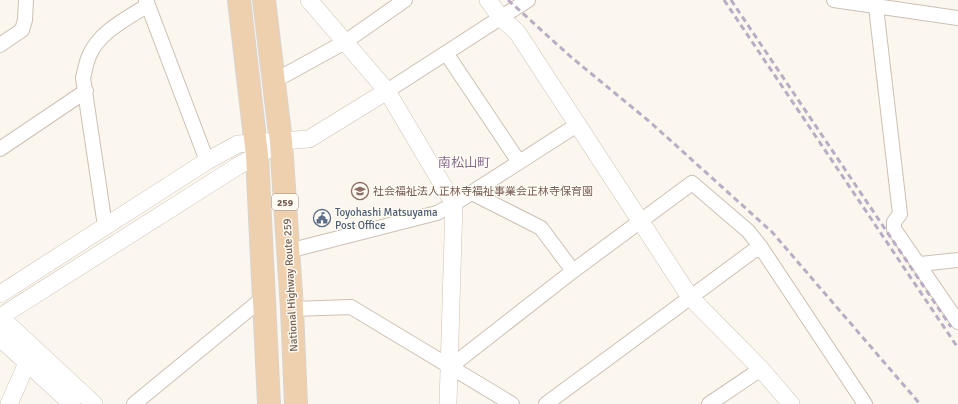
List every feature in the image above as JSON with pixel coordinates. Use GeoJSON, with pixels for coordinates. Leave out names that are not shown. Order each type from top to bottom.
{"type":"FeatureCollection","features":[{"type":"Feature","properties":{"kind":"highway","name":"259"},"geometry":{"type":"LineString","coordinates":[[239,0],[256,149],[269,404]]}},
{"type":"Feature","properties":{"kind":"highway","name":"National Highway Route 259"},"geometry":{"type":"LineString","coordinates":[[264,0],[281,142],[292,309],[296,404]]}},
{"type":"Feature","properties":{"kind":"street"},"geometry":{"type":"LineString","coordinates":[[0,45],[22,30],[26,0]]}},
{"type":"Feature","properties":{"kind":"street"},"geometry":{"type":"LineString","coordinates":[[309,0],[387,91],[454,204],[448,404]]}},
{"type":"Feature","properties":{"kind":"street"},"geometry":{"type":"LineString","coordinates":[[274,81],[345,42],[406,0]]}},
{"type":"Feature","properties":{"kind":"street"},"geometry":{"type":"LineString","coordinates":[[488,0],[501,18],[517,32],[690,297],[762,369],[792,404]]}},
{"type":"Feature","properties":{"kind":"street"},"geometry":{"type":"LineString","coordinates":[[0,317],[256,149],[281,142],[309,139],[387,91],[528,0]]}},
{"type":"Feature","properties":{"kind":"street"},"geometry":{"type":"LineString","coordinates":[[834,0],[875,3],[958,18]]}},
{"type":"Feature","properties":{"kind":"street"},"geometry":{"type":"LineString","coordinates":[[105,226],[83,78],[89,56],[98,41],[109,30],[147,3],[207,161]]}},
{"type":"Feature","properties":{"kind":"street"},"geometry":{"type":"LineString","coordinates":[[875,3],[900,214],[894,222],[894,229],[920,264],[958,322]]}},
{"type":"Feature","properties":{"kind":"street"},"geometry":{"type":"LineString","coordinates":[[446,53],[519,162]]}},
{"type":"Feature","properties":{"kind":"street"},"geometry":{"type":"LineString","coordinates":[[0,148],[86,91]]}},
{"type":"Feature","properties":{"kind":"street"},"geometry":{"type":"LineString","coordinates":[[288,251],[437,213],[472,193],[577,125]]}},
{"type":"Feature","properties":{"kind":"street"},"geometry":{"type":"LineString","coordinates":[[0,294],[207,161],[238,144],[256,149]]}},
{"type":"Feature","properties":{"kind":"street"},"geometry":{"type":"LineString","coordinates":[[450,367],[573,271],[692,183],[748,231],[760,246],[865,404]]}},
{"type":"Feature","properties":{"kind":"street"},"geometry":{"type":"LineString","coordinates":[[472,193],[541,228],[573,271]]}},
{"type":"Feature","properties":{"kind":"street"},"geometry":{"type":"LineString","coordinates":[[546,404],[760,246]]}},
{"type":"Feature","properties":{"kind":"street"},"geometry":{"type":"LineString","coordinates":[[920,264],[958,260]]}},
{"type":"Feature","properties":{"kind":"street"},"geometry":{"type":"LineString","coordinates":[[134,404],[264,298]]}},
{"type":"Feature","properties":{"kind":"street"},"geometry":{"type":"LineString","coordinates":[[292,309],[351,307],[512,404]]}},
{"type":"Feature","properties":{"kind":"street"},"geometry":{"type":"LineString","coordinates":[[0,323],[9,325],[94,404]]}},
{"type":"Feature","properties":{"kind":"street"},"geometry":{"type":"LineString","coordinates":[[0,338],[72,404]]}},
{"type":"Feature","properties":{"kind":"street"},"geometry":{"type":"LineString","coordinates":[[9,404],[28,363]]}},
{"type":"Feature","properties":{"kind":"street"},"geometry":{"type":"LineString","coordinates":[[709,404],[762,369]]}},
{"type":"Feature","properties":{"kind":"railway"},"geometry":{"type":"LineString","coordinates":[[508,0],[571,57],[650,122],[772,232],[920,404]]}},
{"type":"Feature","properties":{"kind":"railway"},"geometry":{"type":"LineString","coordinates":[[724,0],[958,348]]}},
{"type":"Feature","properties":{"kind":"railway"},"geometry":{"type":"LineString","coordinates":[[731,0],[951,327]]}},
{"type":"Feature","properties":{"kind":"place","name":"社会福祉法人正林寺福祉事業会正林寺保育園"},"geometry":{"type":"Point","coordinates":[360,191]}},
{"type":"Feature","properties":{"kind":"place","name":"Toyohashi Matsuyama Post Office"},"geometry":{"type":"Point","coordinates":[322,218]}},
{"type":"Feature","properties":{"kind":"district","name":"南松山町"},"geometry":{"type":"Point","coordinates":[464,162]}}]}
